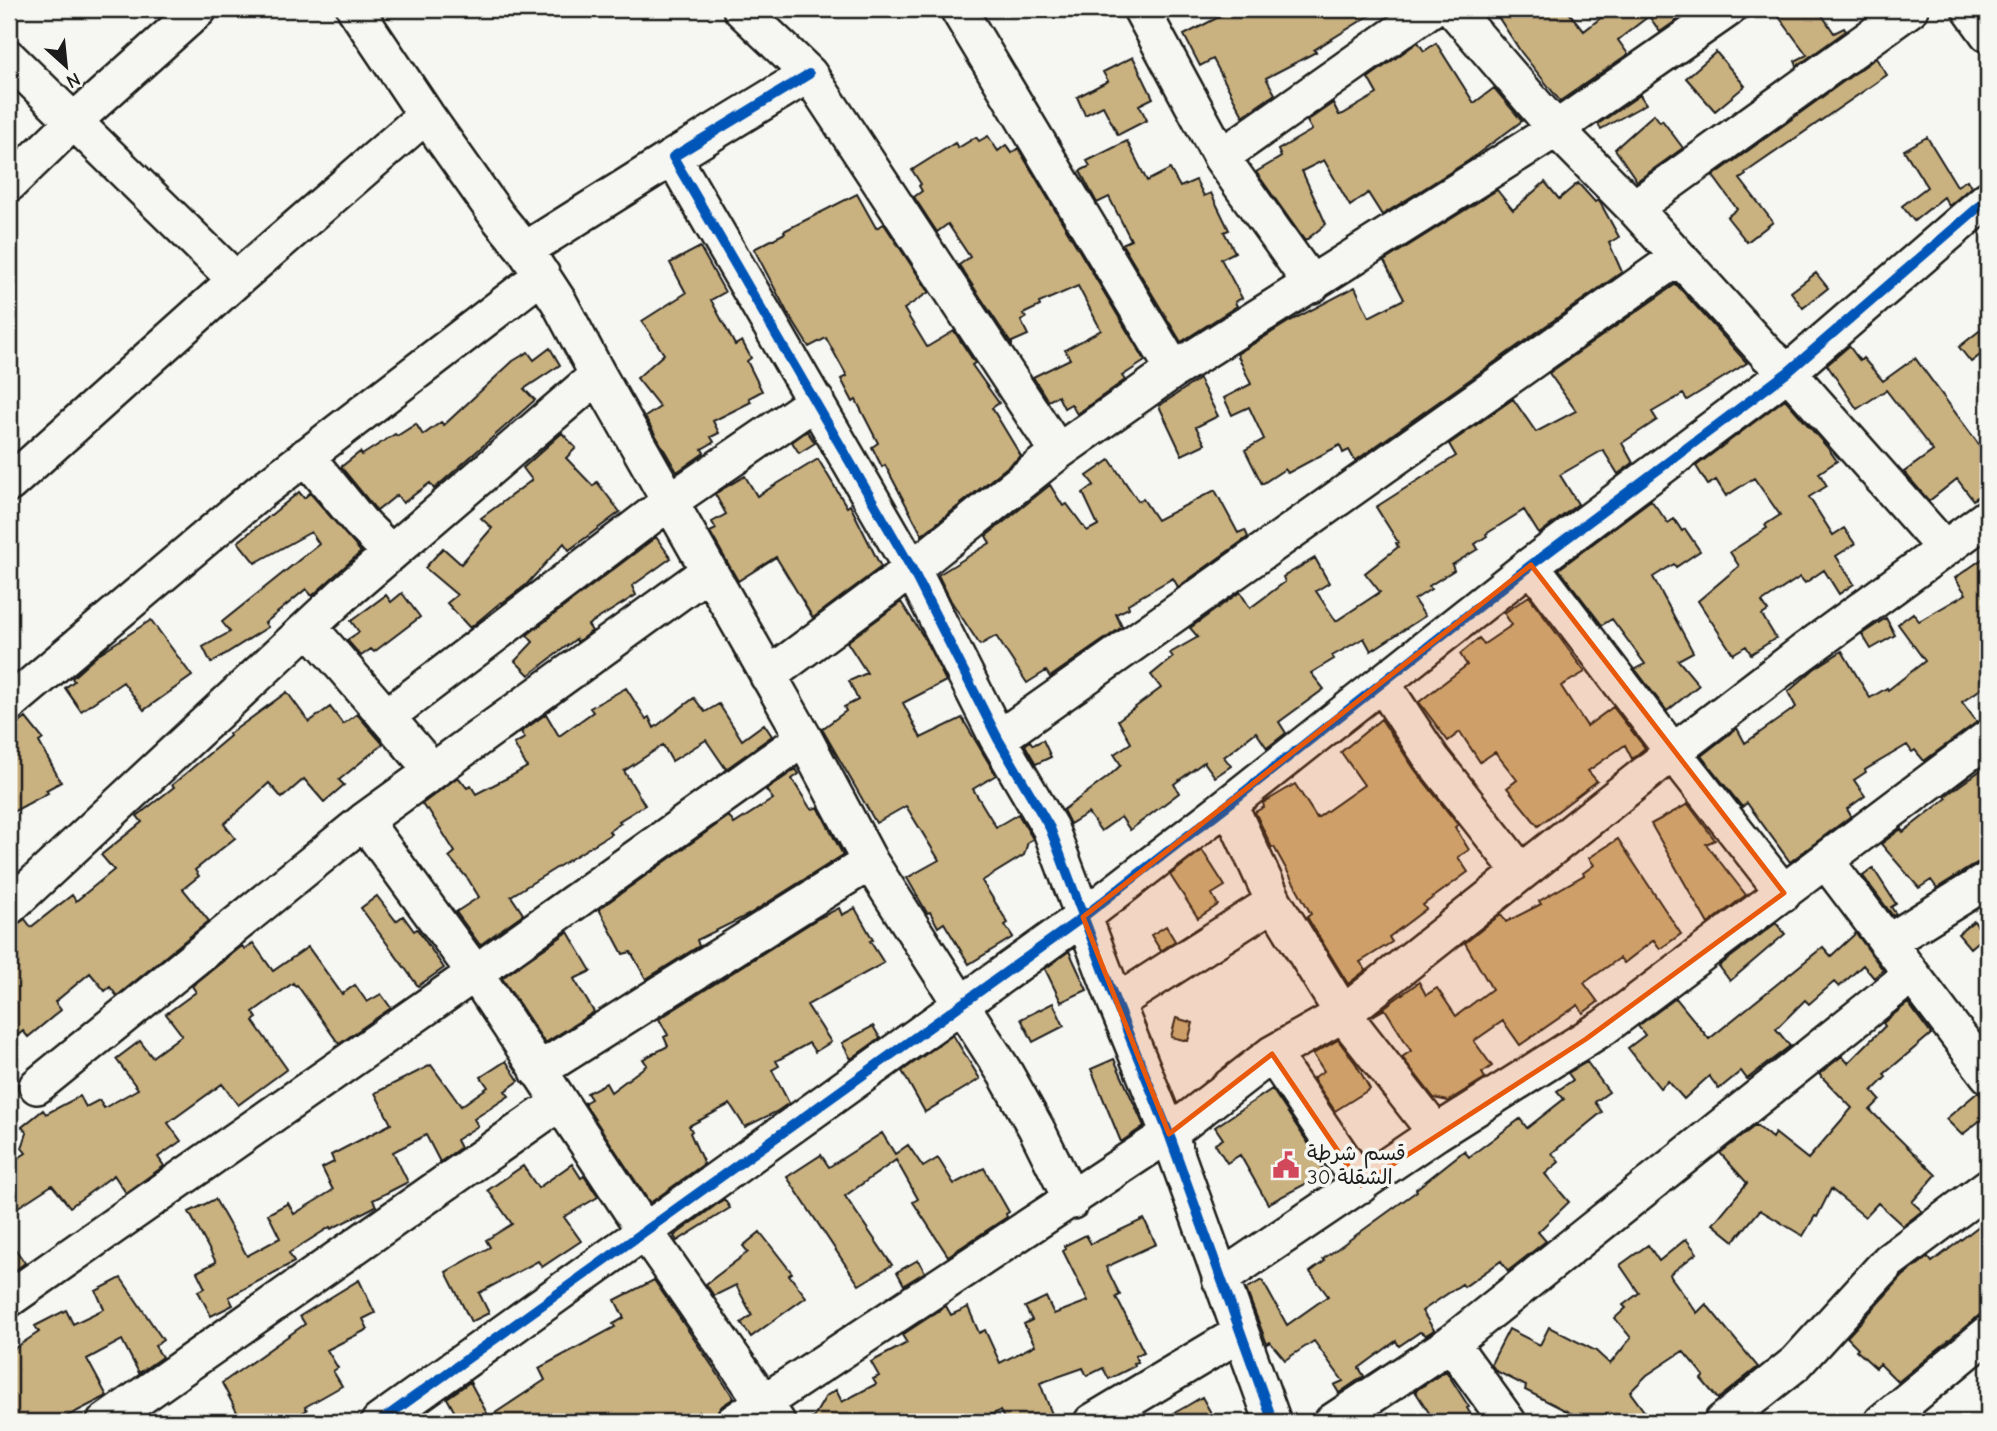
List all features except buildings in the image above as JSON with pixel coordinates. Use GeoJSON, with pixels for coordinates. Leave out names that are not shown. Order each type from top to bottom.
{"type":"FeatureCollection","features":[{"type":"Feature","properties":{"kind":"street"},"geometry":{"type":"LineString","coordinates":[[9,184],[74,121],[199,9]]}},
{"type":"Feature","properties":{"kind":"street"},"geometry":{"type":"LineString","coordinates":[[355,9],[426,115],[534,263],[559,302],[804,738],[870,862],[962,1005],[1036,1128],[1072,1201]]}},
{"type":"Feature","properties":{"kind":"street"},"geometry":{"type":"LineString","coordinates":[[740,9],[809,74],[1058,453]]}},
{"type":"Feature","properties":{"kind":"street"},"geometry":{"type":"LineString","coordinates":[[958,9],[1174,370]]}},
{"type":"Feature","properties":{"kind":"street"},"geometry":{"type":"LineString","coordinates":[[1221,158],[1431,9]]}},
{"type":"Feature","properties":{"kind":"street"},"geometry":{"type":"LineString","coordinates":[[1453,9],[1556,129],[1634,208],[1768,355],[1788,372],[1944,548]]}},
{"type":"Feature","properties":{"kind":"street"},"geometry":{"type":"LineString","coordinates":[[768,676],[912,569],[1058,453],[1174,370],[1556,129],[1728,9]]}},
{"type":"Feature","properties":{"kind":"street"},"geometry":{"type":"LineString","coordinates":[[1634,208],[1910,9]]}},
{"type":"Feature","properties":{"kind":"street"},"geometry":{"type":"LineString","coordinates":[[1970,9],[1988,34]]}},
{"type":"Feature","properties":{"kind":"street"},"geometry":{"type":"LineString","coordinates":[[1145,10],[1221,158],[1312,285]]}},
{"type":"Feature","properties":{"kind":"street"},"geometry":{"type":"LineString","coordinates":[[9,58],[236,280]]}},
{"type":"Feature","properties":{"kind":"street"},"geometry":{"type":"LineString","coordinates":[[9,704],[534,263],[673,157],[809,74]]}},
{"type":"Feature","properties":{"kind":"street"},"geometry":{"type":"LineString","coordinates":[[9,484],[236,280],[426,115]]}},
{"type":"Feature","properties":{"kind":"street"},"geometry":{"type":"LineString","coordinates":[[673,157],[912,569],[998,739],[1051,828],[1116,1003],[1169,1134],[1273,1422]]}},
{"type":"Feature","properties":{"kind":"street"},"geometry":{"type":"LineString","coordinates":[[379,1422],[1083,917],[1531,565],[1788,372],[1988,199]]}},
{"type":"Feature","properties":{"kind":"street"},"geometry":{"type":"LineString","coordinates":[[998,739],[1677,258]]}},
{"type":"Feature","properties":{"kind":"street"},"geometry":{"type":"LineString","coordinates":[[9,907],[309,626],[598,375]]}},
{"type":"Feature","properties":{"kind":"street"},"geometry":{"type":"LineString","coordinates":[[386,717],[669,502],[816,401]]}},
{"type":"Feature","properties":{"kind":"street"},"geometry":{"type":"LineString","coordinates":[[306,456],[360,522],[391,553]]}},
{"type":"Feature","properties":{"kind":"street"},"geometry":{"type":"LineString","coordinates":[[734,1422],[770,1413],[1169,1134],[1272,1054],[1343,1014],[1672,752],[1988,517]]}},
{"type":"Feature","properties":{"kind":"street"},"geometry":{"type":"LineString","coordinates":[[1531,565],[1672,752],[1784,893]]}},
{"type":"Feature","properties":{"kind":"street"},"geometry":{"type":"LineString","coordinates":[[37,1086],[364,821],[709,571]]}},
{"type":"Feature","properties":{"kind":"street"},"geometry":{"type":"LineString","coordinates":[[309,626],[433,771]]}},
{"type":"Feature","properties":{"kind":"street"},"geometry":{"type":"LineString","coordinates":[[1382,683],[1432,759],[1520,871]]}},
{"type":"Feature","properties":{"kind":"street"},"geometry":{"type":"LineString","coordinates":[[9,1299],[475,973],[804,738]]}},
{"type":"Feature","properties":{"kind":"street"},"geometry":{"type":"LineString","coordinates":[[1220,1279],[1436,1133],[1586,1039],[1988,738]]}},
{"type":"Feature","properties":{"kind":"street"},"geometry":{"type":"LineString","coordinates":[[1229,804],[1274,902],[1343,1014],[1436,1133]]}},
{"type":"Feature","properties":{"kind":"street"},"geometry":{"type":"LineString","coordinates":[[364,821],[475,973],[646,1233],[770,1413]]}},
{"type":"Feature","properties":{"kind":"street"},"geometry":{"type":"LineString","coordinates":[[1826,861],[1988,1075]]}},
{"type":"Feature","properties":{"kind":"street"},"geometry":{"type":"LineString","coordinates":[[538,1071],[870,862]]}},
{"type":"Feature","properties":{"kind":"street"},"geometry":{"type":"LineString","coordinates":[[1887,943],[1988,880]]}},
{"type":"Feature","properties":{"kind":"street"},"geometry":{"type":"LineString","coordinates":[[1116,1003],[1274,902]]}},
{"type":"Feature","properties":{"kind":"street"},"geometry":{"type":"LineString","coordinates":[[1332,1422],[1451,1343],[1911,975]]}},
{"type":"Feature","properties":{"kind":"street"},"geometry":{"type":"LineString","coordinates":[[1272,1054],[1361,1185]]}},
{"type":"Feature","properties":{"kind":"street"},"geometry":{"type":"LineString","coordinates":[[105,1422],[559,1103]]}},
{"type":"Feature","properties":{"kind":"street"},"geometry":{"type":"LineString","coordinates":[[1722,1422],[1790,1369],[1889,1261],[1988,1187]]}},
{"type":"Feature","properties":{"kind":"street"},"geometry":{"type":"LineString","coordinates":[[1092,1422],[1239,1334]]}},
{"type":"Feature","properties":{"kind":"street"},"geometry":{"type":"LineString","coordinates":[[1882,1422],[1988,1334]]}},
{"type":"Feature","properties":{"kind":"street"},"geometry":{"type":"LineString","coordinates":[[1451,1343],[1508,1422]]}},
{"type":"Feature","properties":{"kind":"highlighted area"},"geometry":{"type":"Polygon","coordinates":[[[1531,565],[1784,893],[1586,1039],[1361,1185],[1272,1054],[1169,1134],[1083,917],[1531,565]]]}},
{"type":"Feature","properties":{"kind":"cycle path"},"geometry":{"type":"LineString","coordinates":[[809,74],[673,157],[912,569],[998,739],[1050,828],[1169,1134],[1273,1422]]}},
{"type":"Feature","properties":{"kind":"cycle path"},"geometry":{"type":"LineString","coordinates":[[379,1422],[1083,917],[1531,565],[1788,372],[1988,199]]}},
{"type":"Feature","properties":{"kind":"place","name":"قسم شرطة الشقلة 30"},"geometry":{"type":"Point","coordinates":[1286,1165]}}]}
